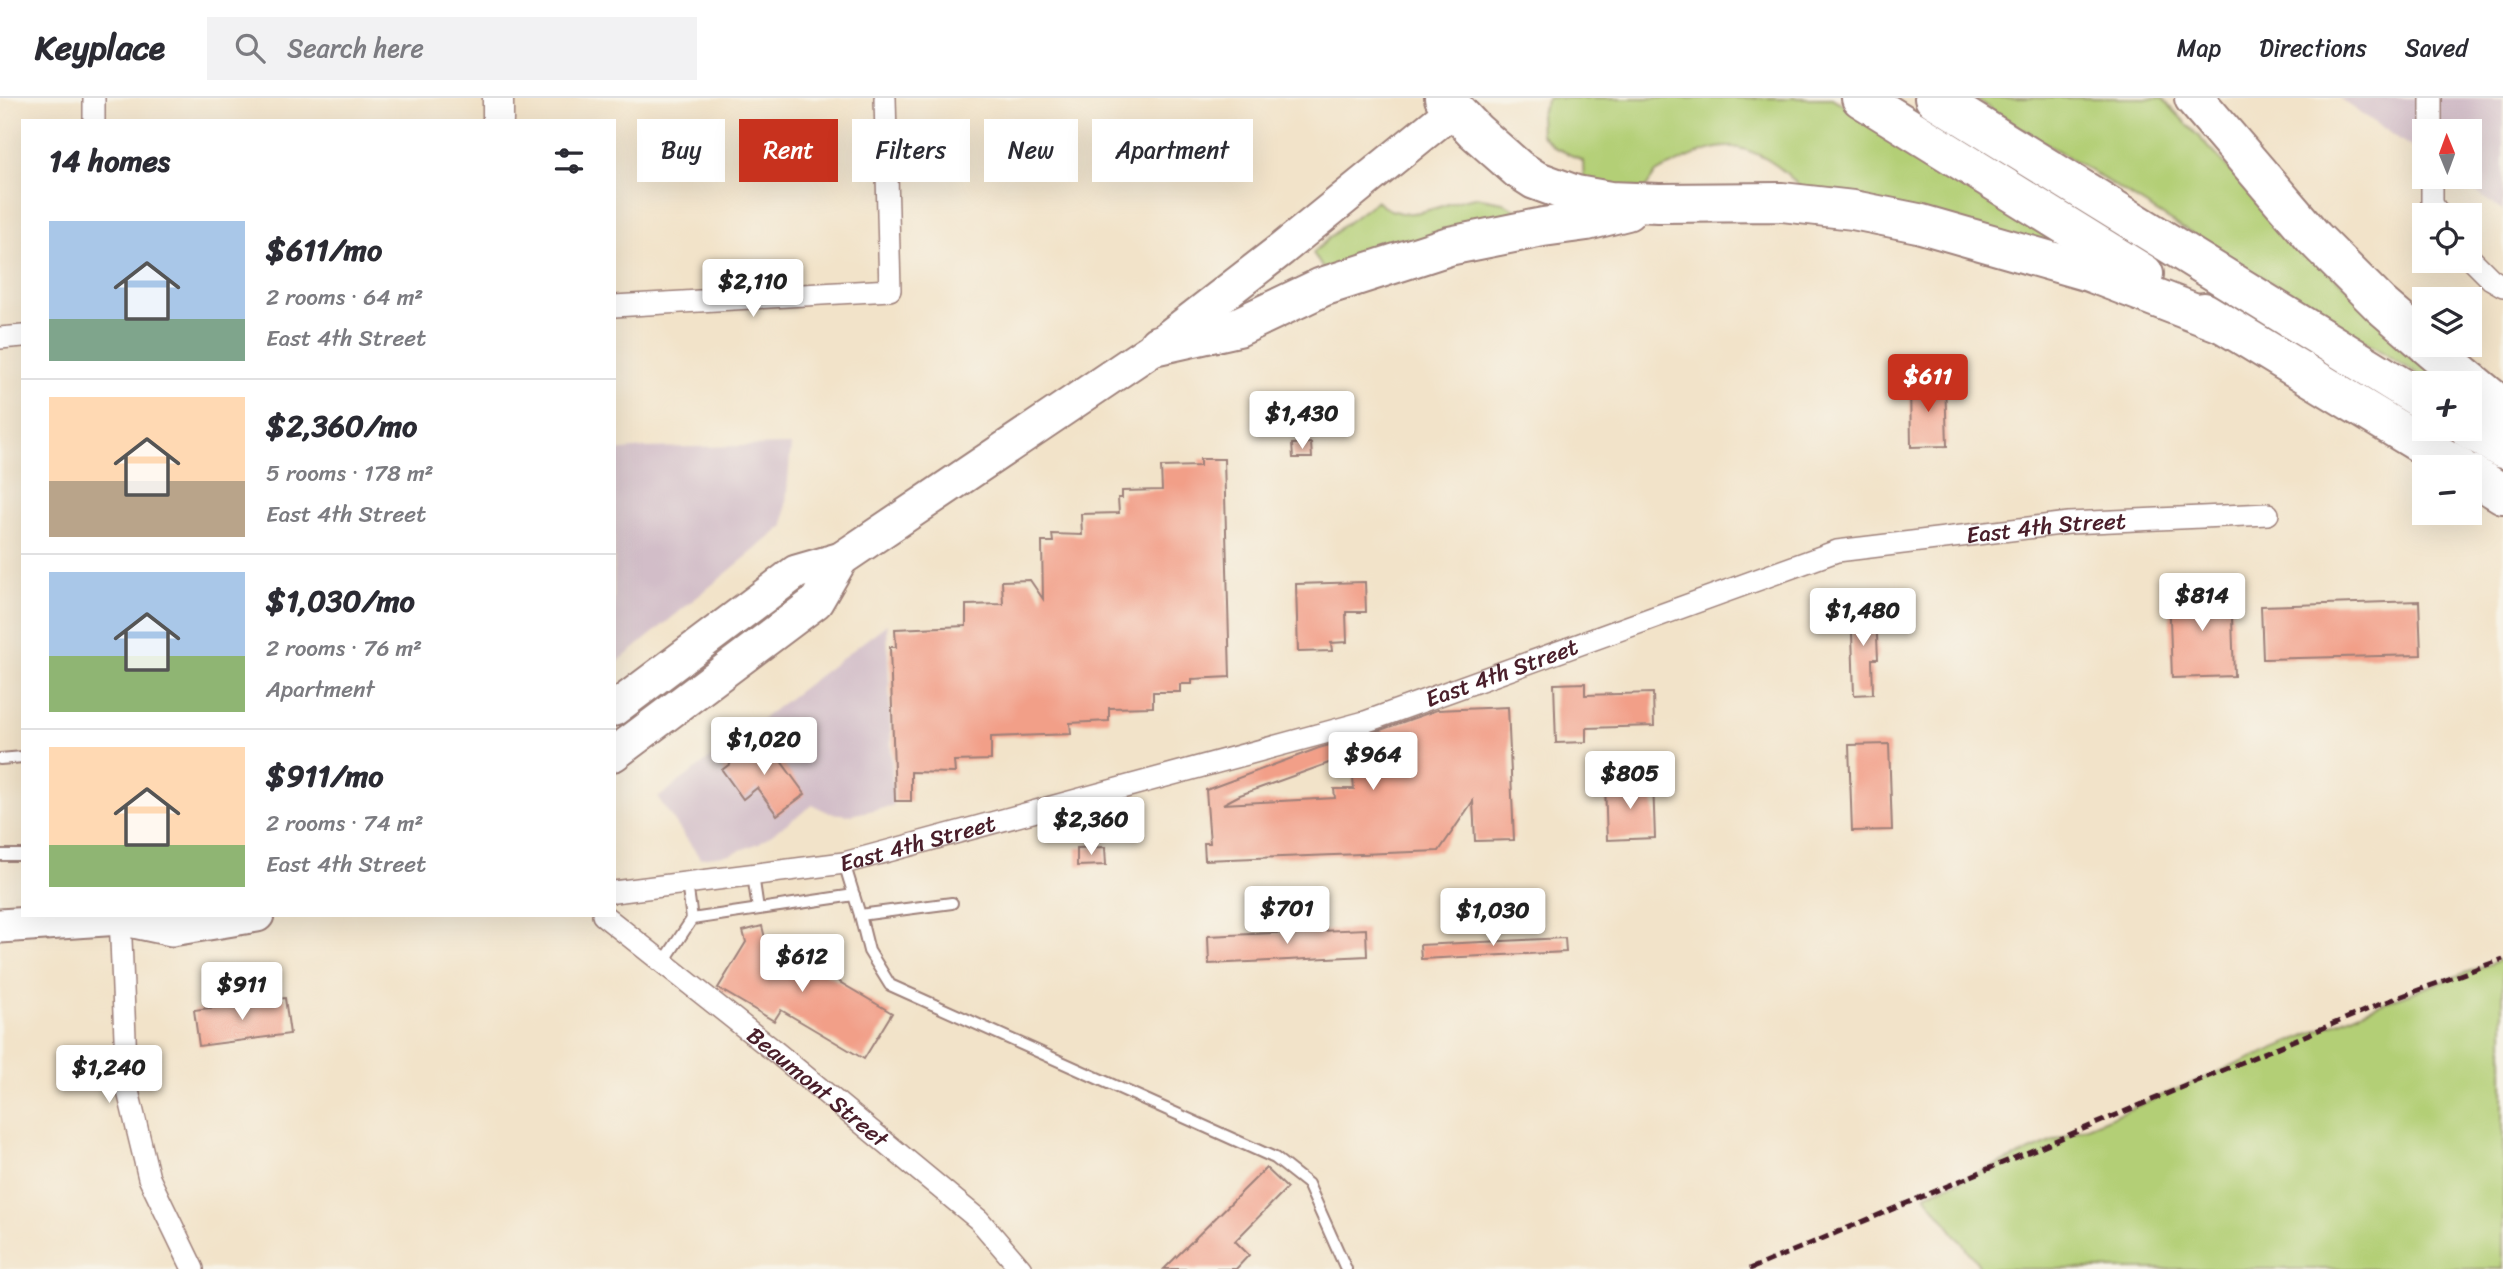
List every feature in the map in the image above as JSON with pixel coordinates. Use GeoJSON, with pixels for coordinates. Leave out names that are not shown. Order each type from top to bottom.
{"type":"FeatureCollection","features":[{"type":"Feature","properties":{"kind":"highway"},"geometry":{"type":"LineString","coordinates":[[1861,98],[2439,455]]}},
{"type":"Feature","properties":{"kind":"highway"},"geometry":{"type":"LineString","coordinates":[[1934,98],[2412,394]]}},
{"type":"Feature","properties":{"kind":"highway"},"geometry":{"type":"LineString","coordinates":[[2194,98],[2314,238],[2412,332]]}},
{"type":"Feature","properties":{"kind":"highway"},"geometry":{"type":"LineString","coordinates":[[1454,102],[1498,153],[1535,180],[1576,195],[1610,201],[1782,202],[1853,210],[1918,223],[2089,272],[2224,324]]}},
{"type":"Feature","properties":{"kind":"highway"},"geometry":{"type":"LineString","coordinates":[[1158,345],[1238,327],[1322,287],[1449,246],[1587,221],[1659,203]]}},
{"type":"Feature","properties":{"kind":"highway"},"geometry":{"type":"LineString","coordinates":[[2442,357],[2503,408]]}},
{"type":"Feature","properties":{"kind":"highway"},"geometry":{"type":"LineString","coordinates":[[2482,437],[2503,449]]}},
{"type":"Feature","properties":{"kind":"highway"},"geometry":{"type":"LineString","coordinates":[[2482,481],[2503,494]]}},
{"type":"Feature","properties":{"kind":"main road"},"geometry":{"type":"LineString","coordinates":[[616,707],[796,572],[841,559],[1158,345],[1282,249],[1454,102]]}},
{"type":"Feature","properties":{"kind":"main road"},"geometry":{"type":"LineString","coordinates":[[616,753],[816,603],[841,559]]}},
{"type":"Feature","properties":{"kind":"main road"},"geometry":{"type":"LineString","coordinates":[[0,926],[100,917]]}},
{"type":"Feature","properties":{"kind":"main road"},"geometry":{"type":"LineString","coordinates":[[126,917],[172,929],[245,917]]}},
{"type":"Feature","properties":{"kind":"street"},"geometry":{"type":"LineString","coordinates":[[94,98],[94,119]]}},
{"type":"Feature","properties":{"kind":"street"},"geometry":{"type":"LineString","coordinates":[[498,98],[498,119]]}},
{"type":"Feature","properties":{"kind":"street"},"geometry":{"type":"LineString","coordinates":[[616,306],[890,290],[885,98]]}},
{"type":"Feature","properties":{"kind":"street"},"geometry":{"type":"LineString","coordinates":[[2431,98],[2431,119]]}},
{"type":"Feature","properties":{"kind":"street"},"geometry":{"type":"LineString","coordinates":[[2482,269],[2497,283]]}},
{"type":"Feature","properties":{"kind":"street"},"geometry":{"type":"LineString","coordinates":[[0,338],[21,336]]}},
{"type":"Feature","properties":{"kind":"street","name":"East 4th Street"},"geometry":{"type":"LineString","coordinates":[[616,892],[844,863],[1365,722],[1837,551],[2069,523],[2268,514]]}},
{"type":"Feature","properties":{"kind":"street"},"geometry":{"type":"LineString","coordinates":[[122,917],[127,1087],[149,1178],[193,1269]]}},
{"type":"Feature","properties":{"kind":"street","name":"Beaumont Street"},"geometry":{"type":"LineString","coordinates":[[606,917],[778,1053],[979,1220],[1021,1269]]}},
{"type":"Feature","properties":{"kind":"lane"},"geometry":{"type":"LineString","coordinates":[[0,759],[21,757]]}},
{"type":"Feature","properties":{"kind":"lane"},"geometry":{"type":"LineString","coordinates":[[0,855],[21,855]]}},
{"type":"Feature","properties":{"kind":"lane"},"geometry":{"type":"LineString","coordinates":[[844,863],[869,951],[890,985],[1275,1157],[1308,1184],[1346,1269]]}},
{"type":"Feature","properties":{"kind":"lane"},"geometry":{"type":"LineString","coordinates":[[753,875],[758,909]]}},
{"type":"Feature","properties":{"kind":"lane"},"geometry":{"type":"LineString","coordinates":[[663,963],[692,919],[687,883]]}},
{"type":"Feature","properties":{"kind":"lane"},"geometry":{"type":"LineString","coordinates":[[692,919],[854,895]]}},
{"type":"Feature","properties":{"kind":"lane"},"geometry":{"type":"LineString","coordinates":[[860,915],[952,902]]}},
{"type":"Feature","properties":{"kind":"shaded area"},"geometry":{"type":"Polygon","coordinates":[[[2339,98],[2503,98],[2503,211],[2471,189],[2482,189],[2482,119],[2412,119],[2412,148],[2339,98]]]}},
{"type":"Feature","properties":{"kind":"shaded area"},"geometry":{"type":"Polygon","coordinates":[[[791,445],[784,526],[616,663],[616,451],[791,445]]]}},
{"type":"Feature","properties":{"kind":"shaded area"},"geometry":{"type":"Polygon","coordinates":[[[887,624],[893,806],[850,815],[830,813],[813,805],[759,843],[730,854],[700,858],[658,798],[887,624]]]}},
{"type":"Feature","properties":{"kind":"green space"},"geometry":{"type":"Polygon","coordinates":[[[1548,98],[1832,98],[2106,267],[1802,190],[1769,160],[1737,148],[1726,147],[1694,155],[1656,173],[1645,189],[1584,184],[1583,161],[1554,147],[1541,134],[1540,115],[1548,98]]]}},
{"type":"Feature","properties":{"kind":"green space"},"geometry":{"type":"Polygon","coordinates":[[[1973,98],[2162,98],[2319,263],[2412,344],[2412,357],[2427,357],[2443,371],[2413,371],[1973,98]]]}},
{"type":"Feature","properties":{"kind":"green space"},"geometry":{"type":"Polygon","coordinates":[[[1476,197],[1503,202],[1528,218],[1328,277],[1313,253],[1376,201],[1400,213],[1413,213],[1476,197]]]}},
{"type":"Feature","properties":{"kind":"green space"},"geometry":{"type":"Polygon","coordinates":[[[2503,959],[2503,1269],[1982,1269],[1925,1195],[2378,1005],[2503,959]]]}},
{"type":"Feature","properties":{"kind":"building"},"geometry":{"type":"Polygon","coordinates":[[[1945,380],[1947,446],[1911,447],[1910,381],[1945,380]]]}},
{"type":"Feature","properties":{"kind":"building"},"geometry":{"type":"Polygon","coordinates":[[[1311,443],[1312,458],[1293,458],[1292,444],[1311,443]]]}},
{"type":"Feature","properties":{"kind":"building"},"geometry":{"type":"Polygon","coordinates":[[[1200,459],[1224,459],[1230,677],[1192,679],[1192,684],[1180,684],[1180,692],[1153,692],[1153,707],[1109,708],[1109,721],[1070,723],[1071,734],[991,737],[991,760],[954,761],[955,773],[911,772],[911,801],[895,801],[890,647],[896,647],[895,629],[966,626],[966,605],[1003,604],[1002,581],[1030,580],[1043,599],[1042,542],[1053,542],[1052,534],[1082,535],[1081,514],[1119,513],[1118,498],[1122,498],[1122,491],[1162,490],[1161,467],[1200,466],[1200,459]]]}},
{"type":"Feature","properties":{"kind":"building"},"geometry":{"type":"Polygon","coordinates":[[[1365,582],[1366,612],[1346,612],[1347,642],[1331,643],[1332,651],[1298,652],[1296,584],[1365,582]]]}},
{"type":"Feature","properties":{"kind":"building"},"geometry":{"type":"Polygon","coordinates":[[[2231,588],[2234,676],[2172,678],[2169,590],[2231,588]]]}},
{"type":"Feature","properties":{"kind":"building"},"geometry":{"type":"Polygon","coordinates":[[[2419,601],[2421,655],[2263,659],[2261,606],[2419,601]]]}},
{"type":"Feature","properties":{"kind":"building"},"geometry":{"type":"Polygon","coordinates":[[[1851,602],[1867,602],[1867,616],[1876,615],[1878,659],[1872,659],[1873,694],[1854,695],[1851,602]]]}},
{"type":"Feature","properties":{"kind":"building"},"geometry":{"type":"Polygon","coordinates":[[[1585,683],[1585,695],[1653,693],[1654,726],[1586,728],[1586,742],[1556,743],[1554,684],[1585,683]]]}},
{"type":"Feature","properties":{"kind":"building"},"geometry":{"type":"Polygon","coordinates":[[[1508,707],[1514,840],[1475,841],[1473,801],[1439,851],[1205,860],[1204,843],[1210,843],[1206,790],[1319,748],[1437,710],[1508,707]],[[1351,755],[1240,795],[1223,804],[1335,798],[1334,789],[1354,789],[1351,755]]]}},
{"type":"Feature","properties":{"kind":"building"},"geometry":{"type":"Polygon","coordinates":[[[764,738],[805,794],[777,815],[757,788],[743,799],[722,770],[764,738]]]}},
{"type":"Feature","properties":{"kind":"building"},"geometry":{"type":"Polygon","coordinates":[[[1889,744],[1892,830],[1852,831],[1849,745],[1889,744]]]}},
{"type":"Feature","properties":{"kind":"building"},"geometry":{"type":"Polygon","coordinates":[[[1653,781],[1655,838],[1607,840],[1605,784],[1653,781]]]}},
{"type":"Feature","properties":{"kind":"building"},"geometry":{"type":"Polygon","coordinates":[[[1105,847],[1106,865],[1077,866],[1077,848],[1105,847]]]}},
{"type":"Feature","properties":{"kind":"building"},"geometry":{"type":"Polygon","coordinates":[[[762,926],[765,938],[892,1013],[864,1059],[781,1010],[774,1021],[718,988],[746,942],[743,931],[762,926]]]}},
{"type":"Feature","properties":{"kind":"building"},"geometry":{"type":"Polygon","coordinates":[[[1366,929],[1367,956],[1209,964],[1208,936],[1366,929]]]}},
{"type":"Feature","properties":{"kind":"building"},"geometry":{"type":"Polygon","coordinates":[[[1565,938],[1566,952],[1421,959],[1420,945],[1565,938]]]}},
{"type":"Feature","properties":{"kind":"building"},"geometry":{"type":"Polygon","coordinates":[[[285,998],[290,1034],[199,1046],[194,1010],[285,998]]]}},
{"type":"Feature","properties":{"kind":"building"},"geometry":{"type":"Polygon","coordinates":[[[1266,1168],[1287,1188],[1235,1241],[1249,1255],[1236,1269],[1164,1269],[1266,1168]]]}},
{"type":"Feature","properties":{"kind":"railway"},"geometry":{"type":"LineString","coordinates":[[1750,1269],[2378,1005],[2503,959]]}}]}
